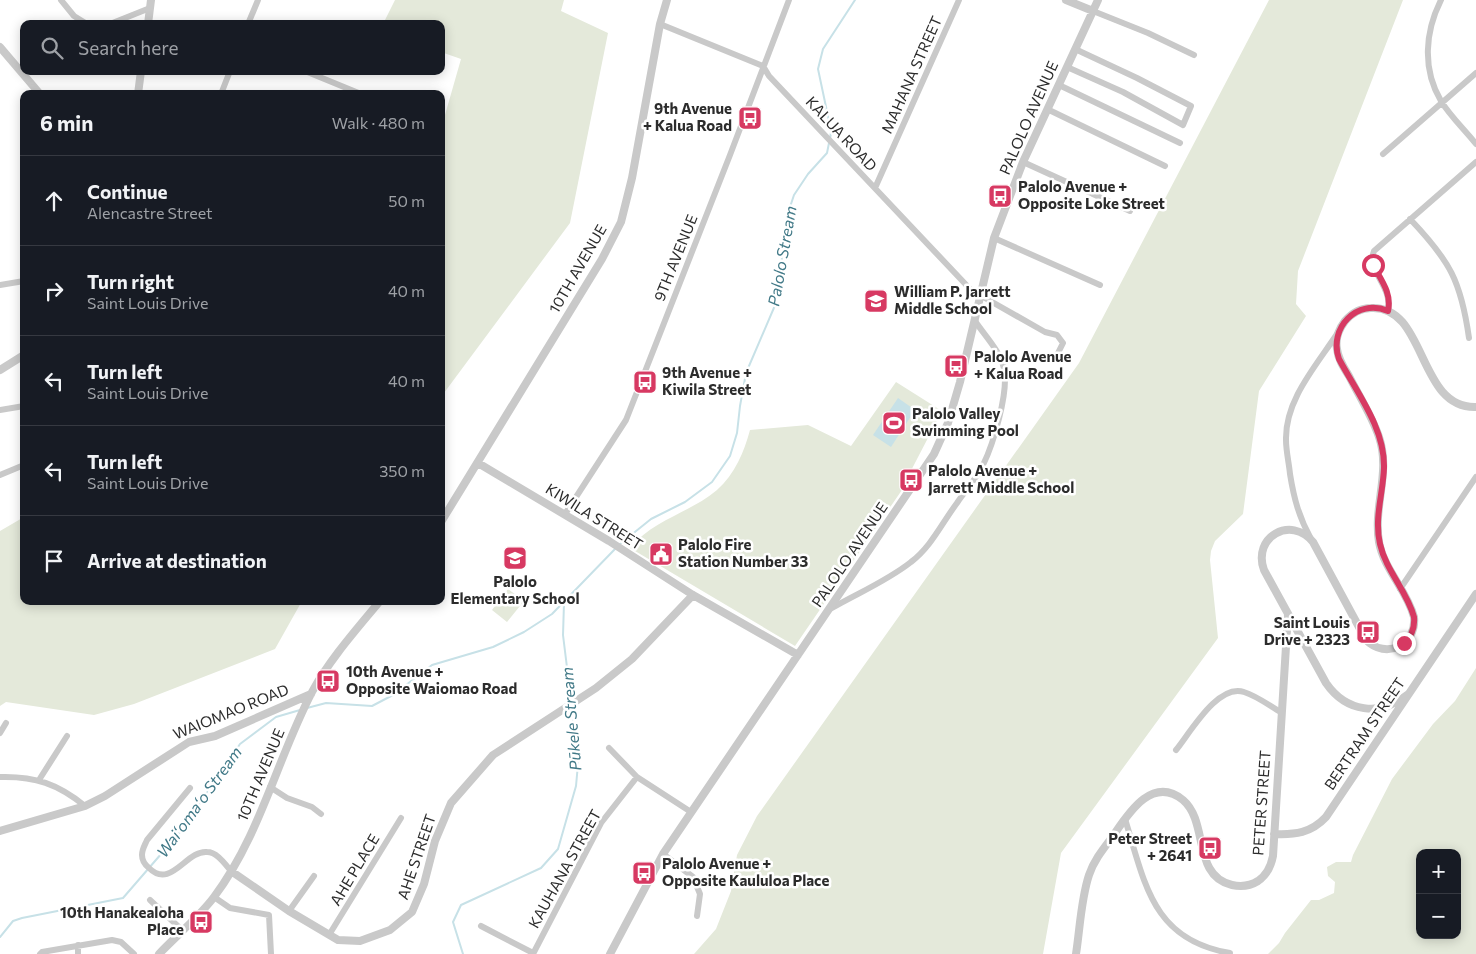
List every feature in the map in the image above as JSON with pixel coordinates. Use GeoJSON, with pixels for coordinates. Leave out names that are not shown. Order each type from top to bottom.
{"type":"FeatureCollection","features":[{"type":"Feature","properties":{"kind":"street"},"geometry":{"type":"LineString","coordinates":[[61,0],[74,16],[80,20]]}},
{"type":"Feature","properties":{"kind":"street"},"geometry":{"type":"LineString","coordinates":[[250,20],[258,0]]}},
{"type":"Feature","properties":{"kind":"street","name":"10TH AVENUE"},"geometry":{"type":"LineString","coordinates":[[445,516],[602,259],[620,222],[632,178],[660,24],[667,0]]}},
{"type":"Feature","properties":{"kind":"street","name":"9TH AVENUE"},"geometry":{"type":"LineString","coordinates":[[565,514],[626,420],[789,0]]}},
{"type":"Feature","properties":{"kind":"street","name":"MAHANA STREET"},"geometry":{"type":"LineString","coordinates":[[875,188],[959,0]]}},
{"type":"Feature","properties":{"kind":"street"},"geometry":{"type":"LineString","coordinates":[[1066,0],[1148,33],[1194,56]]}},
{"type":"Feature","properties":{"kind":"street","name":"PALOLO AVENUE"},"geometry":{"type":"LineString","coordinates":[[610,954],[663,854],[832,608],[934,454],[952,413],[994,238],[1023,162],[1098,0]]}},
{"type":"Feature","properties":{"kind":"street"},"geometry":{"type":"LineString","coordinates":[[1441,0],[1431,23],[1427,51],[1431,79],[1442,103],[1476,144]]}},
{"type":"Feature","properties":{"kind":"street"},"geometry":{"type":"LineString","coordinates":[[118,20],[151,4]]}},
{"type":"Feature","properties":{"kind":"street"},"geometry":{"type":"LineString","coordinates":[[149,20],[151,4]]}},
{"type":"Feature","properties":{"kind":"street"},"geometry":{"type":"LineString","coordinates":[[660,24],[763,66]]}},
{"type":"Feature","properties":{"kind":"street"},"geometry":{"type":"LineString","coordinates":[[0,47],[20,70]]}},
{"type":"Feature","properties":{"kind":"street"},"geometry":{"type":"LineString","coordinates":[[1067,67],[1122,92],[1183,125],[1190,106],[1076,49]]}},
{"type":"Feature","properties":{"kind":"street","name":"KALUA ROAD"},"geometry":{"type":"LineString","coordinates":[[763,66],[769,76],[971,290],[1045,332],[1057,335],[1063,343],[1055,359]]}},
{"type":"Feature","properties":{"kind":"street"},"geometry":{"type":"LineString","coordinates":[[1382,154],[1476,74]]}},
{"type":"Feature","properties":{"kind":"street"},"geometry":{"type":"LineString","coordinates":[[24,75],[37,90]]}},
{"type":"Feature","properties":{"kind":"street"},"geometry":{"type":"LineString","coordinates":[[139,90],[140,75]]}},
{"type":"Feature","properties":{"kind":"street"},"geometry":{"type":"LineString","coordinates":[[223,90],[228,75]]}},
{"type":"Feature","properties":{"kind":"street"},"geometry":{"type":"LineString","coordinates":[[315,75],[351,90]]}},
{"type":"Feature","properties":{"kind":"street"},"geometry":{"type":"LineString","coordinates":[[1059,85],[1180,143]]}},
{"type":"Feature","properties":{"kind":"street"},"geometry":{"type":"LineString","coordinates":[[1048,109],[1165,166]]}},
{"type":"Feature","properties":{"kind":"street"},"geometry":{"type":"LineString","coordinates":[[1023,162],[1130,211]]}},
{"type":"Feature","properties":{"kind":"street"},"geometry":{"type":"LineString","coordinates":[[1388,311],[1388,295],[1373,265],[1373,256],[1378,248],[1476,162]]}},
{"type":"Feature","properties":{"kind":"street"},"geometry":{"type":"LineString","coordinates":[[1410,219],[1440,252],[1449,267],[1463,300],[1469,338]]}},
{"type":"Feature","properties":{"kind":"street"},"geometry":{"type":"LineString","coordinates":[[994,238],[1100,285]]}},
{"type":"Feature","properties":{"kind":"street"},"geometry":{"type":"LineString","coordinates":[[0,285],[20,282]]}},
{"type":"Feature","properties":{"kind":"street"},"geometry":{"type":"LineString","coordinates":[[1339,331],[1336,348],[1339,359],[1380,439],[1384,467],[1377,515],[1377,530],[1384,558],[1414,617],[1412,633],[1397,648],[1384,650],[1372,646],[1363,637],[1303,524],[1294,498],[1287,451],[1287,426],[1299,391],[1348,317],[1358,311],[1374,308],[1388,311],[1396,315],[1404,323],[1438,387],[1445,396],[1461,406],[1476,408]]}},
{"type":"Feature","properties":{"kind":"street"},"geometry":{"type":"LineString","coordinates":[[832,608],[895,573],[926,549],[982,466],[994,436],[1005,376],[999,356],[975,321]]}},
{"type":"Feature","properties":{"kind":"street"},"geometry":{"type":"LineString","coordinates":[[0,370],[20,358]]}},
{"type":"Feature","properties":{"kind":"street"},"geometry":{"type":"LineString","coordinates":[[0,410],[20,407]]}},
{"type":"Feature","properties":{"kind":"street","name":"KIWILA STREET"},"geometry":{"type":"LineString","coordinates":[[478,463],[609,541],[693,595],[798,655]]}},
{"type":"Feature","properties":{"kind":"street"},"geometry":{"type":"LineString","coordinates":[[0,475],[20,468]]}},
{"type":"Feature","properties":{"kind":"street"},"geometry":{"type":"LineString","coordinates":[[1400,590],[1476,477]]}},
{"type":"Feature","properties":{"kind":"street"},"geometry":{"type":"LineString","coordinates":[[1315,546],[1304,534],[1288,530],[1272,536],[1266,542],[1262,562],[1264,570],[1326,683],[1336,696],[1356,707],[1372,709],[1394,704],[1408,696]]}},
{"type":"Feature","properties":{"kind":"street","name":"BERTRAM STREET"},"geometry":{"type":"LineString","coordinates":[[1274,834],[1298,834],[1321,822],[1476,594]]}},
{"type":"Feature","properties":{"kind":"street","name":"AHE STREET"},"geometry":{"type":"LineString","coordinates":[[231,871],[290,911],[338,940],[360,941],[390,930],[412,912],[424,884],[435,841],[451,803],[493,755],[596,688],[632,659],[693,595]]}},
{"type":"Feature","properties":{"kind":"street","name":"10TH AVENUE"},"geometry":{"type":"LineString","coordinates":[[159,954],[214,898],[231,871],[247,844],[311,694],[330,663],[377,605]]}},
{"type":"Feature","properties":{"kind":"street","name":"PETER STREET"},"geometry":{"type":"LineString","coordinates":[[1076,954],[1088,877],[1096,859],[1139,802],[1152,794],[1167,793],[1181,798],[1188,805],[1193,814],[1210,870],[1221,881],[1236,886],[1247,885],[1257,882],[1268,871],[1273,856],[1288,614]]}},
{"type":"Feature","properties":{"kind":"street"},"geometry":{"type":"LineString","coordinates":[[1176,750],[1215,700],[1234,690],[1243,691],[1282,713]]}},
{"type":"Feature","properties":{"kind":"street","name":"WAIOMAO ROAD"},"geometry":{"type":"LineString","coordinates":[[0,831],[84,806],[105,796],[189,742],[215,736],[311,694]]}},
{"type":"Feature","properties":{"kind":"street"},"geometry":{"type":"LineString","coordinates":[[290,703],[302,714]]}},
{"type":"Feature","properties":{"kind":"street"},"geometry":{"type":"LineString","coordinates":[[0,733],[6,722]]}},
{"type":"Feature","properties":{"kind":"street"},"geometry":{"type":"LineString","coordinates":[[39,780],[67,736]]}},
{"type":"Feature","properties":{"kind":"street"},"geometry":{"type":"LineString","coordinates":[[609,748],[636,777],[691,812]]}},
{"type":"Feature","properties":{"kind":"street"},"geometry":{"type":"LineString","coordinates":[[0,777],[39,780],[59,788],[84,806]]}},
{"type":"Feature","properties":{"kind":"street","name":"KAUHANA STREET"},"geometry":{"type":"LineString","coordinates":[[533,954],[601,824],[636,777]]}},
{"type":"Feature","properties":{"kind":"street"},"geometry":{"type":"LineString","coordinates":[[270,787],[287,798],[312,807],[321,814]]}},
{"type":"Feature","properties":{"kind":"street"},"geometry":{"type":"LineString","coordinates":[[190,788],[147,840],[142,855],[144,864],[153,873],[169,874],[197,854],[207,852],[214,854],[231,871]]}},
{"type":"Feature","properties":{"kind":"street","name":"AHE PLACE"},"geometry":{"type":"LineString","coordinates":[[330,935],[401,818]]}},
{"type":"Feature","properties":{"kind":"street"},"geometry":{"type":"LineString","coordinates":[[1125,819],[1147,890],[1160,914],[1174,929],[1191,941],[1210,949],[1230,953]]}},
{"type":"Feature","properties":{"kind":"street"},"geometry":{"type":"LineString","coordinates":[[663,854],[693,877],[700,894],[697,916]]}},
{"type":"Feature","properties":{"kind":"street"},"geometry":{"type":"LineString","coordinates":[[290,911],[314,876]]}},
{"type":"Feature","properties":{"kind":"street"},"geometry":{"type":"LineString","coordinates":[[214,898],[230,908],[269,915],[271,954]]}},
{"type":"Feature","properties":{"kind":"street"},"geometry":{"type":"LineString","coordinates":[[150,900],[182,930]]}},
{"type":"Feature","properties":{"kind":"street"},"geometry":{"type":"LineString","coordinates":[[480,926],[533,954]]}},
{"type":"Feature","properties":{"kind":"street"},"geometry":{"type":"LineString","coordinates":[[40,954],[42,952],[112,940],[121,942],[134,954]]}},
{"type":"Feature","properties":{"kind":"street"},"geometry":{"type":"LineString","coordinates":[[78,945],[78,954]]}},
{"type":"Feature","properties":{"kind":"shaded area"},"geometry":{"type":"Polygon","coordinates":[[[395,0],[564,0],[561,11],[608,33],[570,223],[445,392],[445,115],[461,59],[445,53],[445,20],[385,20],[395,0]]]}},
{"type":"Feature","properties":{"kind":"shaded area"},"geometry":{"type":"Polygon","coordinates":[[[1269,0],[1403,0],[1298,271],[1296,304],[1306,316],[1259,391],[1243,514],[1215,541],[1211,551],[1210,560],[1218,638],[1061,853],[1043,954],[694,954],[716,929],[731,891],[737,855],[757,816],[1079,363],[1269,0]]]}},
{"type":"Feature","properties":{"kind":"shaded area"},"geometry":{"type":"Polygon","coordinates":[[[896,382],[942,411],[904,487],[795,646],[630,548],[650,530],[695,505],[717,490],[729,477],[738,462],[750,430],[808,425],[851,446],[896,382]]]}},
{"type":"Feature","properties":{"kind":"shaded area"},"geometry":{"type":"Polygon","coordinates":[[[20,519],[20,605],[300,605],[275,649],[134,704],[94,715],[6,702],[0,706],[0,531],[20,519]]]}},
{"type":"Feature","properties":{"kind":"shaded area"},"geometry":{"type":"Polygon","coordinates":[[[508,589],[524,601],[507,622],[492,610],[508,589]]]}},
{"type":"Feature","properties":{"kind":"shaded area"},"geometry":{"type":"Polygon","coordinates":[[[1476,668],[1476,954],[1268,954],[1279,943],[1311,900],[1319,900],[1334,893],[1335,882],[1328,876],[1327,867],[1336,862],[1351,862],[1392,779],[1433,724],[1455,701],[1476,668]]]}},
{"type":"Feature","properties":{"kind":"water","name":"Palolo Valley Swimming Pool"},"geometry":{"type":"Polygon","coordinates":[[[898,398],[915,410],[891,447],[873,435],[898,398]]]}},
{"type":"Feature","properties":{"kind":"waterway","name":"Palolo Stream"},"geometry":{"type":"LineString","coordinates":[[830,139],[831,132],[818,69],[823,49],[855,0]]}},
{"type":"Feature","properties":{"kind":"waterway","name":"Palolo Stream"},"geometry":{"type":"LineString","coordinates":[[620,544],[651,519],[685,502],[712,482],[730,456],[737,433],[746,373],[776,303],[781,277],[786,219],[794,195],[808,174],[827,153],[829,143]]}},
{"type":"Feature","properties":{"kind":"waterway","name":"Waiʻomaʻo Stream"},"geometry":{"type":"LineString","coordinates":[[307,708],[326,703],[372,706],[393,695],[432,665],[493,647],[524,632],[552,614],[615,549]]}},
{"type":"Feature","properties":{"kind":"waterway","name":"Pūkele Stream"},"geometry":{"type":"LineString","coordinates":[[564,603],[563,635],[571,700]]}},
{"type":"Feature","properties":{"kind":"waterway","name":"Pūkele Stream"},"geometry":{"type":"LineString","coordinates":[[463,954],[453,922],[461,905],[541,868],[558,849],[576,786],[578,764],[572,707]]}},
{"type":"Feature","properties":{"kind":"waterway","name":"Waiʻomaʻo Stream"},"geometry":{"type":"LineString","coordinates":[[0,937],[13,921],[22,918],[123,898],[181,831],[240,744],[276,717],[300,710]]}},
{"type":"Feature","properties":{"kind":"place","name":"9th Avenue + Kalua Road"},"geometry":{"type":"Point","coordinates":[750,118]}},
{"type":"Feature","properties":{"kind":"place","name":"Palolo Avenue + Opposite Loke Street"},"geometry":{"type":"Point","coordinates":[1000,196]}},
{"type":"Feature","properties":{"kind":"place","name":"William P. Jarrett Middle School"},"geometry":{"type":"Point","coordinates":[876,301]}},
{"type":"Feature","properties":{"kind":"place","name":"Palolo Avenue + Kalua Road"},"geometry":{"type":"Point","coordinates":[956,366]}},
{"type":"Feature","properties":{"kind":"place","name":"9th Avenue + Kiwila Street"},"geometry":{"type":"Point","coordinates":[645,382]}},
{"type":"Feature","properties":{"kind":"place","name":"Palolo Valley Swimming Pool"},"geometry":{"type":"Point","coordinates":[894,423]}},
{"type":"Feature","properties":{"kind":"place","name":"Palolo Avenue + Jarrett Middle School"},"geometry":{"type":"Point","coordinates":[911,480]}},
{"type":"Feature","properties":{"kind":"place","name":"Palolo Fire Station Number 33"},"geometry":{"type":"Point","coordinates":[661,554]}},
{"type":"Feature","properties":{"kind":"place","name":"Palolo Elementary School"},"geometry":{"type":"Point","coordinates":[515,558]}},
{"type":"Feature","properties":{"kind":"place","name":"Saint Louis Drive + 2323"},"geometry":{"type":"Point","coordinates":[1368,632]}},
{"type":"Feature","properties":{"kind":"place","name":"10th Avenue + Opposite Waiomao Road"},"geometry":{"type":"Point","coordinates":[328,681]}},
{"type":"Feature","properties":{"kind":"place","name":"Peter Street + 2641"},"geometry":{"type":"Point","coordinates":[1210,848]}},
{"type":"Feature","properties":{"kind":"place","name":"Palolo Avenue + Opposite Kaululoa Place"},"geometry":{"type":"Point","coordinates":[644,873]}},
{"type":"Feature","properties":{"kind":"place","name":"10th Hanakealoha Place"},"geometry":{"type":"Point","coordinates":[201,922]}},
{"type":"Feature","properties":{"kind":"route"},"geometry":{"type":"LineString","coordinates":[[1373,265],[1387,290],[1389,299],[1388,311],[1380,308],[1369,308],[1358,311],[1348,317],[1339,331],[1336,348],[1339,359],[1380,439],[1384,467],[1377,515],[1377,530],[1384,558],[1414,617],[1412,633],[1404,643]]}}]}
